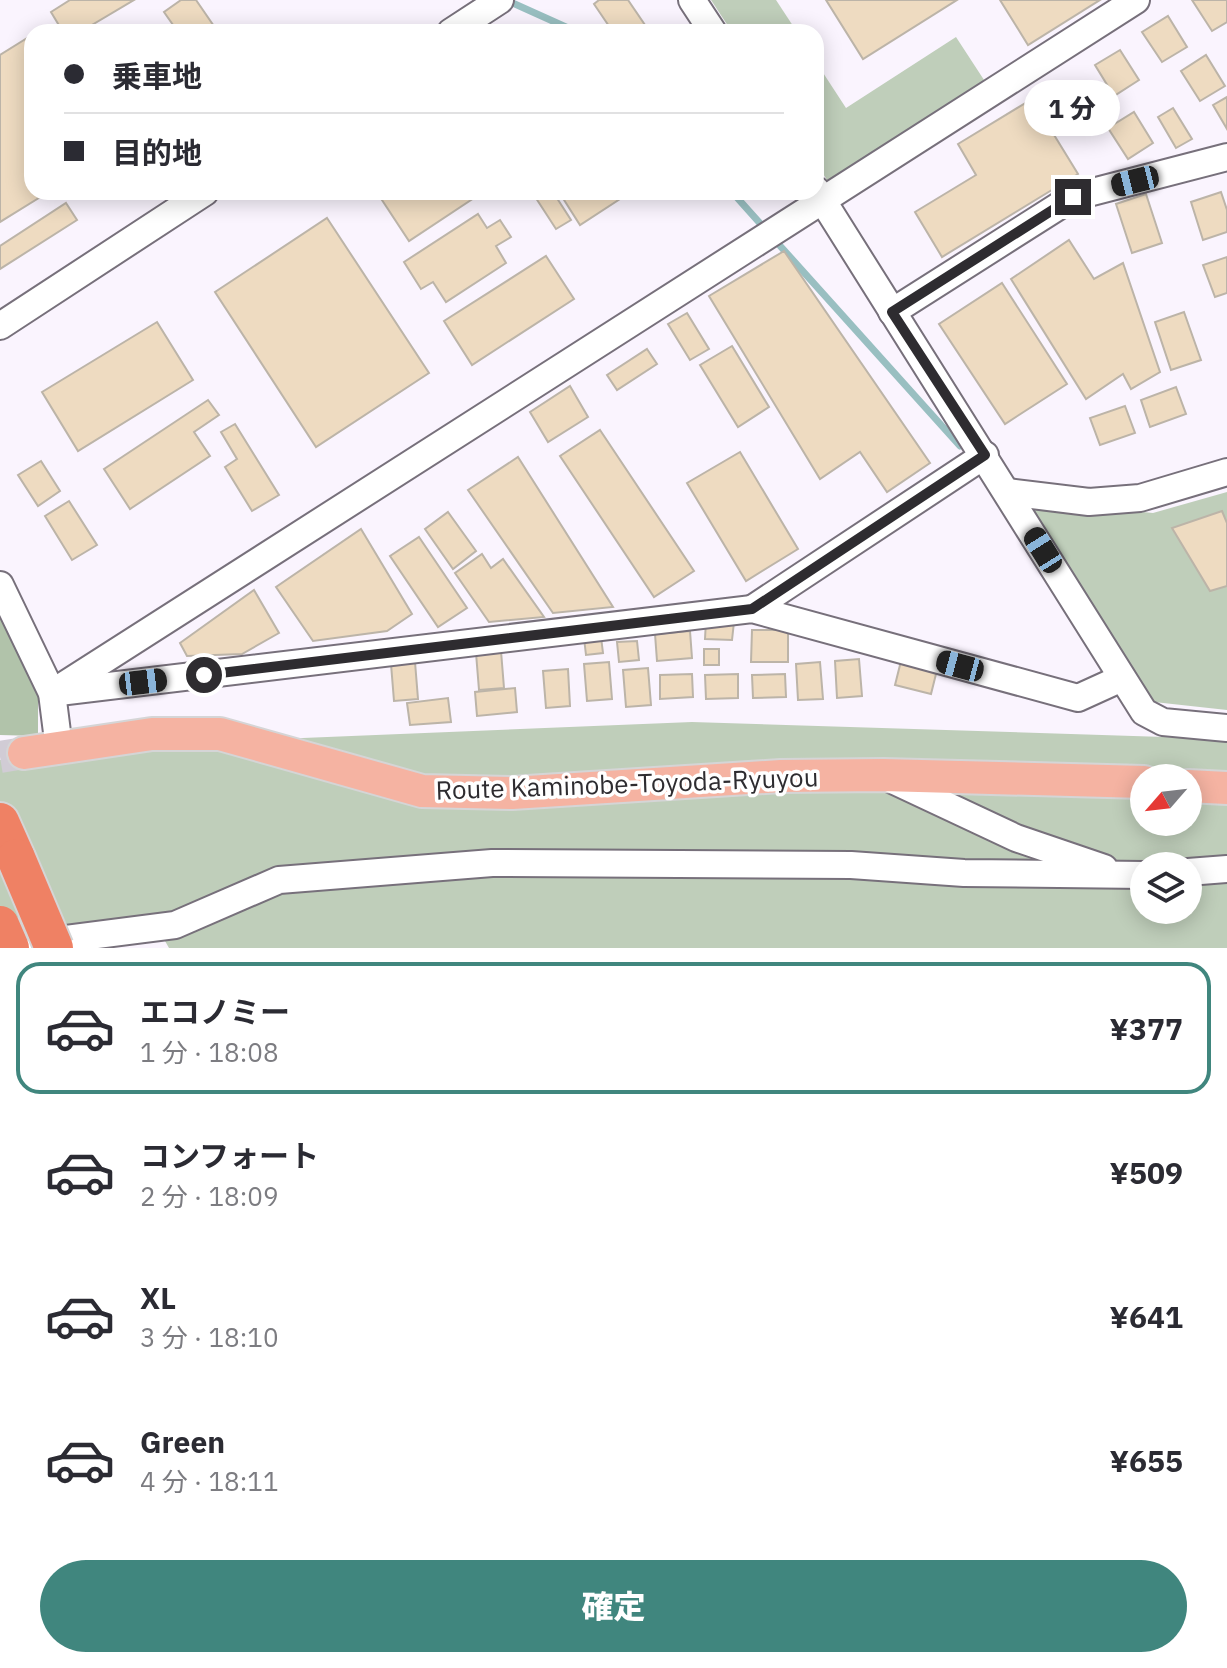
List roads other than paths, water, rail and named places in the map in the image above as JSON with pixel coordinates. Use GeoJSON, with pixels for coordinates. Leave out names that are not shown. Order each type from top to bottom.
{"type":"FeatureCollection","features":[{"type":"Feature","properties":{"kind":"highway"},"geometry":{"type":"LineString","coordinates":[[0,822],[54,948]]}},
{"type":"Feature","properties":{"kind":"highway"},"geometry":{"type":"LineString","coordinates":[[0,925],[10,948]]}},
{"type":"Feature","properties":{"kind":"main road","name":"Route Kaminobe-Toyoda-Ryuyou"},"geometry":{"type":"LineString","coordinates":[[24,753],[152,734],[220,734],[422,791],[512,793],[781,776],[883,775],[1130,782]]}},
{"type":"Feature","properties":{"kind":"main road"},"geometry":{"type":"LineString","coordinates":[[1202,787],[1227,788]]}},
{"type":"Feature","properties":{"kind":"street"},"geometry":{"type":"LineString","coordinates":[[692,0],[708,24]]}},
{"type":"Feature","properties":{"kind":"street"},"geometry":{"type":"LineString","coordinates":[[824,193],[1136,0]]}},
{"type":"Feature","properties":{"kind":"street"},"geometry":{"type":"LineString","coordinates":[[460,24],[484,3]]}},
{"type":"Feature","properties":{"kind":"street"},"geometry":{"type":"LineString","coordinates":[[892,312],[1073,197],[1227,157]]}},
{"type":"Feature","properties":{"kind":"street"},"geometry":{"type":"LineString","coordinates":[[0,326],[193,200]]}},
{"type":"Feature","properties":{"kind":"street"},"geometry":{"type":"LineString","coordinates":[[52,693],[779,229],[814,200]]}},
{"type":"Feature","properties":{"kind":"street"},"geometry":{"type":"LineString","coordinates":[[823,200],[1144,712],[1163,722],[1227,728]]}},
{"type":"Feature","properties":{"kind":"street"},"geometry":{"type":"LineString","coordinates":[[752,609],[985,455]]}},
{"type":"Feature","properties":{"kind":"street"},"geometry":{"type":"LineString","coordinates":[[1007,492],[1089,502],[1130,499],[1159,495],[1227,472]]}},
{"type":"Feature","properties":{"kind":"street"},"geometry":{"type":"LineString","coordinates":[[0,585],[52,693],[59,748]]}},
{"type":"Feature","properties":{"kind":"street"},"geometry":{"type":"LineString","coordinates":[[52,693],[752,609],[1078,698],[1122,678]]}},
{"type":"Feature","properties":{"kind":"street"},"geometry":{"type":"LineString","coordinates":[[883,775],[1016,838],[1130,874]]}},
{"type":"Feature","properties":{"kind":"street"},"geometry":{"type":"LineString","coordinates":[[0,947],[175,925],[279,880],[492,863],[851,865],[964,873],[1130,876]]}},
{"type":"Feature","properties":{"kind":"street"},"geometry":{"type":"LineString","coordinates":[[1202,871],[1227,869]]}},
{"type":"Feature","properties":{"kind":"waterway"},"geometry":{"type":"LineString","coordinates":[[506,0],[559,24]]}},
{"type":"Feature","properties":{"kind":"waterway"},"geometry":{"type":"LineString","coordinates":[[739,200],[765,229]]}},
{"type":"Feature","properties":{"kind":"waterway"},"geometry":{"type":"LineString","coordinates":[[773,238],[960,446]]}},
{"type":"Feature","properties":{"kind":"tunnel"},"geometry":{"type":"LineString","coordinates":[[0,757],[24,753]]}}]}
